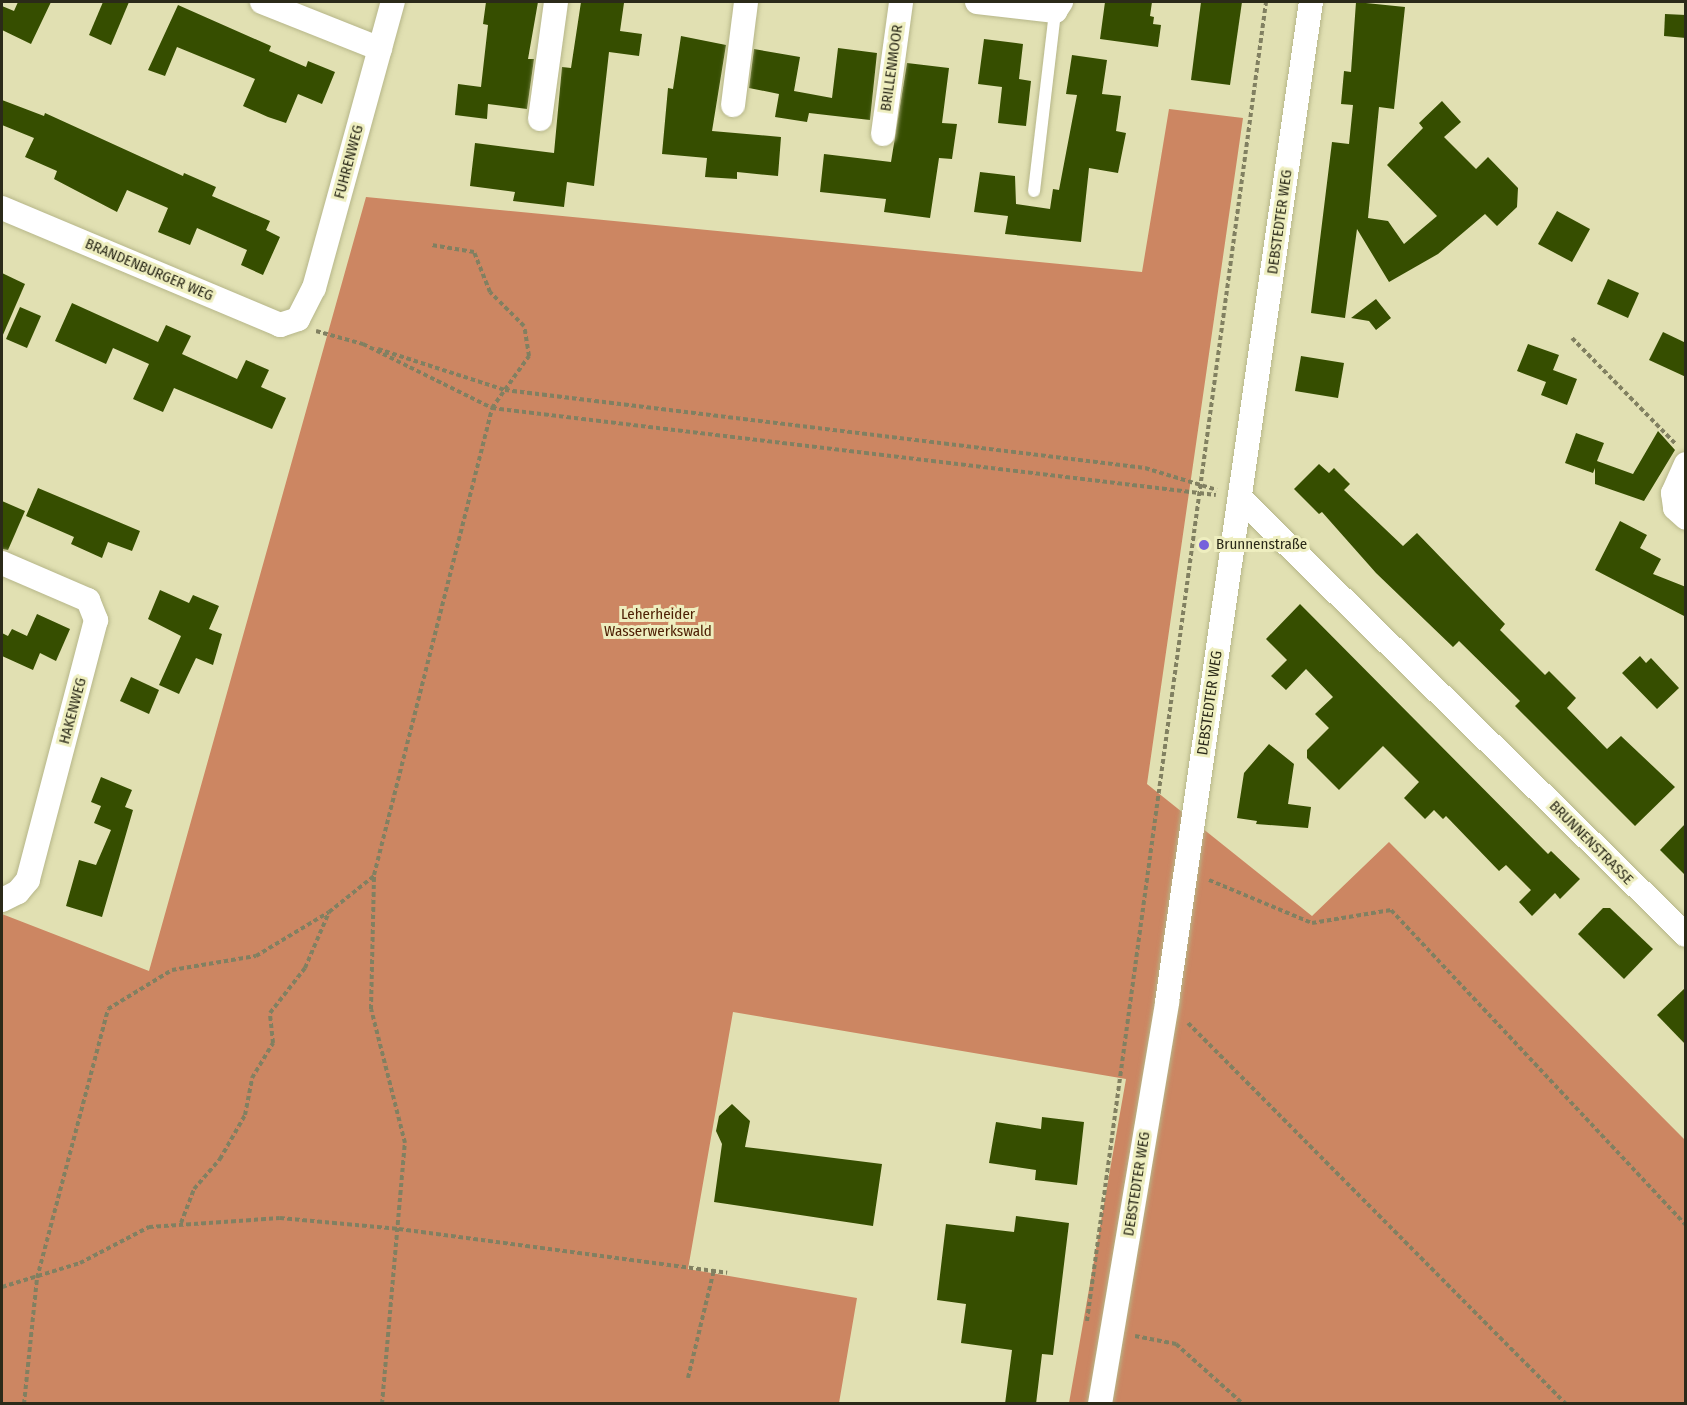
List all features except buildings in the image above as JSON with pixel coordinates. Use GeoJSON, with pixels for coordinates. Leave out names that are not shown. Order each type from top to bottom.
{"type":"FeatureCollection","features":[{"type":"Feature","properties":{"kind":"street"},"geometry":{"type":"LineString","coordinates":[[262,2],[380,49]]}},
{"type":"Feature","properties":{"kind":"street","name":"FUHRENWEG"},"geometry":{"type":"LineString","coordinates":[[298,319],[314,288],[393,2]]}},
{"type":"Feature","properties":{"kind":"street"},"geometry":{"type":"LineString","coordinates":[[540,119],[556,2]]}},
{"type":"Feature","properties":{"kind":"street"},"geometry":{"type":"LineString","coordinates":[[733,105],[746,2]]}},
{"type":"Feature","properties":{"kind":"street","name":"BRILLENMOOR"},"geometry":{"type":"LineString","coordinates":[[883,134],[901,2]]}},
{"type":"Feature","properties":{"kind":"street"},"geometry":{"type":"LineString","coordinates":[[977,2],[1058,6]]}},
{"type":"Feature","properties":{"kind":"street","name":"DEBSTEDTER WEG"},"geometry":{"type":"LineString","coordinates":[[1101,1404],[1167,1002],[1311,2]]}},
{"type":"Feature","properties":{"kind":"street","name":"BRANDENBURGER WEG"},"geometry":{"type":"LineString","coordinates":[[2,208],[280,325],[298,319]]}},
{"type":"Feature","properties":{"kind":"street"},"geometry":{"type":"LineString","coordinates":[[1682,455],[1673,493],[1675,508],[1686,518]]}},
{"type":"Feature","properties":{"kind":"street","name":"BRUNNENSTRASSE"},"geometry":{"type":"LineString","coordinates":[[1240,498],[1686,935]]}},
{"type":"Feature","properties":{"kind":"street","name":"HAKENWEG"},"geometry":{"type":"LineString","coordinates":[[2,563],[88,600],[96,620],[28,880],[18,892],[2,900]]}},
{"type":"Feature","properties":{"kind":"lane"},"geometry":{"type":"LineString","coordinates":[[1034,191],[1058,6]]}},
{"type":"Feature","properties":{"kind":"path"},"geometry":{"type":"LineString","coordinates":[[1243,1404],[1176,1344],[1113,1329],[1086,1327],[1266,2]]}},
{"type":"Feature","properties":{"kind":"path"},"geometry":{"type":"LineString","coordinates":[[382,1404],[405,1143],[370,1009],[374,875],[492,408],[529,357],[524,326],[490,292],[474,252],[432,245]]}},
{"type":"Feature","properties":{"kind":"path"},"geometry":{"type":"LineString","coordinates":[[298,319],[323,334],[363,344],[505,390],[1145,468],[1240,498]]}},
{"type":"Feature","properties":{"kind":"path"},"geometry":{"type":"LineString","coordinates":[[1572,338],[1682,455]]}},
{"type":"Feature","properties":{"kind":"path"},"geometry":{"type":"LineString","coordinates":[[363,344],[492,408],[1240,498]]}},
{"type":"Feature","properties":{"kind":"path"},"geometry":{"type":"LineString","coordinates":[[1186,870],[1312,923],[1391,910],[1686,1225]]}},
{"type":"Feature","properties":{"kind":"path"},"geometry":{"type":"LineString","coordinates":[[24,1404],[37,1278],[108,1009],[172,970],[256,956],[329,912],[374,875]]}},
{"type":"Feature","properties":{"kind":"path"},"geometry":{"type":"LineString","coordinates":[[182,1223],[194,1189],[220,1159],[245,1115],[252,1078],[273,1043],[270,1013],[305,968],[329,912]]}},
{"type":"Feature","properties":{"kind":"path"},"geometry":{"type":"LineString","coordinates":[[1167,1002],[1566,1404]]}},
{"type":"Feature","properties":{"kind":"path"},"geometry":{"type":"LineString","coordinates":[[2,1287],[80,1263],[149,1227],[280,1218],[399,1229],[727,1273]]}},
{"type":"Feature","properties":{"kind":"path"},"geometry":{"type":"LineString","coordinates":[[688,1377],[714,1270]]}},
{"type":"Feature","properties":{"kind":"green space","name":"Leherheider Wasserwerkswald"},"geometry":{"type":"Polygon","coordinates":[[[1169,109],[1243,118],[1147,784],[1312,916],[1389,842],[1685,1140],[1685,1403],[1069,1403],[1126,1079],[733,1012],[688,1269],[857,1298],[839,1403],[2,1403],[2,914],[149,971],[366,197],[1142,272],[1169,109]]]}},
{"type":"Feature","properties":{"kind":"place","name":"Brunnenstraße"},"geometry":{"type":"Point","coordinates":[1204,545]}}]}
